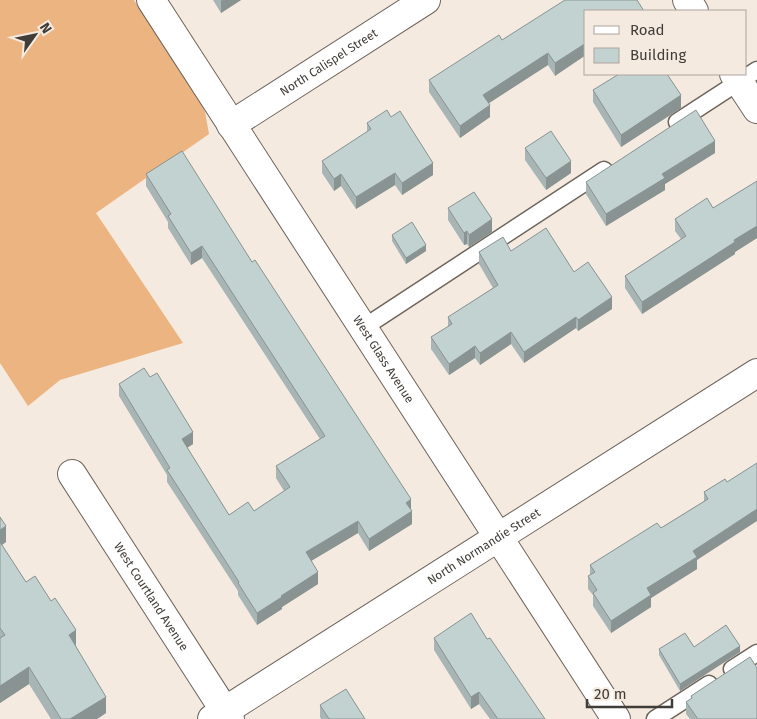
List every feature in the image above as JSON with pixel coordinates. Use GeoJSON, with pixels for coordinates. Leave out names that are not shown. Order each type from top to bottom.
{"type":"FeatureCollection","features":[{"type":"Feature","properties":{"kind":"street","name":"West Glass Avenue"},"geometry":{"type":"LineString","coordinates":[[151,0],[616,719]]}},
{"type":"Feature","properties":{"kind":"street","name":"North Calispel Street"},"geometry":{"type":"LineString","coordinates":[[232,125],[426,0]]}},
{"type":"Feature","properties":{"kind":"street"},"geometry":{"type":"LineString","coordinates":[[743,75],[757,109]]}},
{"type":"Feature","properties":{"kind":"street","name":"North Normandie Street"},"geometry":{"type":"LineString","coordinates":[[222,716],[498,536],[757,373]]}},
{"type":"Feature","properties":{"kind":"street","name":"West Courtland Avenue"},"geometry":{"type":"LineString","coordinates":[[72,474],[222,716]]}},
{"type":"Feature","properties":{"kind":"lane"},"geometry":{"type":"LineString","coordinates":[[661,133],[743,75]]}},
{"type":"Feature","properties":{"kind":"lane"},"geometry":{"type":"LineString","coordinates":[[363,328],[620,160]]}},
{"type":"Feature","properties":{"kind":"lane"},"geometry":{"type":"LineString","coordinates":[[655,719],[757,653]]}},
{"type":"Feature","properties":{"kind":"shaded area"},"geometry":{"type":"Polygon","coordinates":[[[0,0],[134,0],[200,102],[205,112],[209,134],[96,213],[183,343],[60,380],[28,406],[0,363],[0,0]]]}},
{"type":"Feature","properties":{"kind":"building"},"geometry":{"type":"Polygon","coordinates":[[[565,0],[637,0],[643,10],[584,10],[584,44],[555,63],[548,53],[483,95],[490,105],[460,126],[429,80],[499,35],[502,40],[565,0]]]}},
{"type":"Feature","properties":{"kind":"building"},"geometry":{"type":"Polygon","coordinates":[[[617,75],[668,75],[681,95],[621,135],[593,90],[617,75]]]}},
{"type":"Feature","properties":{"kind":"building"},"geometry":{"type":"Polygon","coordinates":[[[387,110],[391,117],[400,111],[433,163],[402,183],[395,173],[356,197],[341,174],[334,179],[322,161],[371,129],[367,123],[387,110]]]}},
{"type":"Feature","properties":{"kind":"building"},"geometry":{"type":"Polygon","coordinates":[[[696,110],[715,141],[662,174],[665,178],[606,214],[586,182],[696,110]]]}},
{"type":"Feature","properties":{"kind":"building"},"geometry":{"type":"Polygon","coordinates":[[[551,131],[571,161],[546,178],[525,148],[551,131]]]}},
{"type":"Feature","properties":{"kind":"building"},"geometry":{"type":"Polygon","coordinates":[[[182,151],[252,262],[255,260],[411,499],[406,503],[412,511],[369,539],[358,521],[306,552],[318,572],[257,613],[167,470],[170,468],[119,384],[144,368],[150,377],[157,373],[193,432],[182,439],[229,515],[248,502],[254,511],[290,487],[276,466],[325,436],[202,246],[191,253],[168,216],[171,214],[146,174],[182,151]]]}},
{"type":"Feature","properties":{"kind":"building"},"geometry":{"type":"Polygon","coordinates":[[[757,181],[757,226],[642,302],[625,276],[686,236],[675,219],[707,198],[713,208],[757,181]]]}},
{"type":"Feature","properties":{"kind":"building"},"geometry":{"type":"Polygon","coordinates":[[[474,192],[492,219],[469,235],[467,231],[464,233],[448,208],[474,192]]]}},
{"type":"Feature","properties":{"kind":"building"},"geometry":{"type":"Polygon","coordinates":[[[412,222],[426,245],[406,258],[392,235],[412,222]]]}},
{"type":"Feature","properties":{"kind":"building"},"geometry":{"type":"Polygon","coordinates":[[[546,228],[574,272],[588,262],[612,297],[578,320],[576,317],[524,352],[511,332],[480,353],[475,346],[449,364],[431,337],[452,324],[448,317],[498,285],[479,252],[503,237],[511,251],[546,228]]]}},
{"type":"Feature","properties":{"kind":"building"},"geometry":{"type":"Polygon","coordinates":[[[757,463],[757,509],[693,551],[697,557],[647,588],[651,595],[611,621],[593,593],[597,590],[588,576],[595,572],[590,565],[657,523],[661,528],[708,499],[704,492],[725,479],[727,482],[757,463]]]}},
{"type":"Feature","properties":{"kind":"building"},"geometry":{"type":"Polygon","coordinates":[[[0,517],[6,526],[0,530],[0,517]]]}},
{"type":"Feature","properties":{"kind":"building"},"geometry":{"type":"Polygon","coordinates":[[[0,542],[26,582],[35,576],[51,601],[55,598],[76,630],[69,635],[106,697],[70,719],[61,719],[29,667],[0,686],[0,638],[5,635],[0,628],[0,542]]]}},
{"type":"Feature","properties":{"kind":"building"},"geometry":{"type":"Polygon","coordinates":[[[471,613],[487,639],[490,638],[545,719],[498,719],[479,692],[471,697],[434,638],[471,613]]]}},
{"type":"Feature","properties":{"kind":"building"},"geometry":{"type":"Polygon","coordinates":[[[726,625],[740,646],[680,684],[659,649],[685,633],[694,647],[726,625]]]}},
{"type":"Feature","properties":{"kind":"building"},"geometry":{"type":"Polygon","coordinates":[[[750,657],[757,668],[757,719],[698,719],[686,702],[692,698],[691,696],[750,657]]]}},
{"type":"Feature","properties":{"kind":"building"},"geometry":{"type":"Polygon","coordinates":[[[346,689],[365,719],[329,719],[320,705],[346,689]]]}}]}
